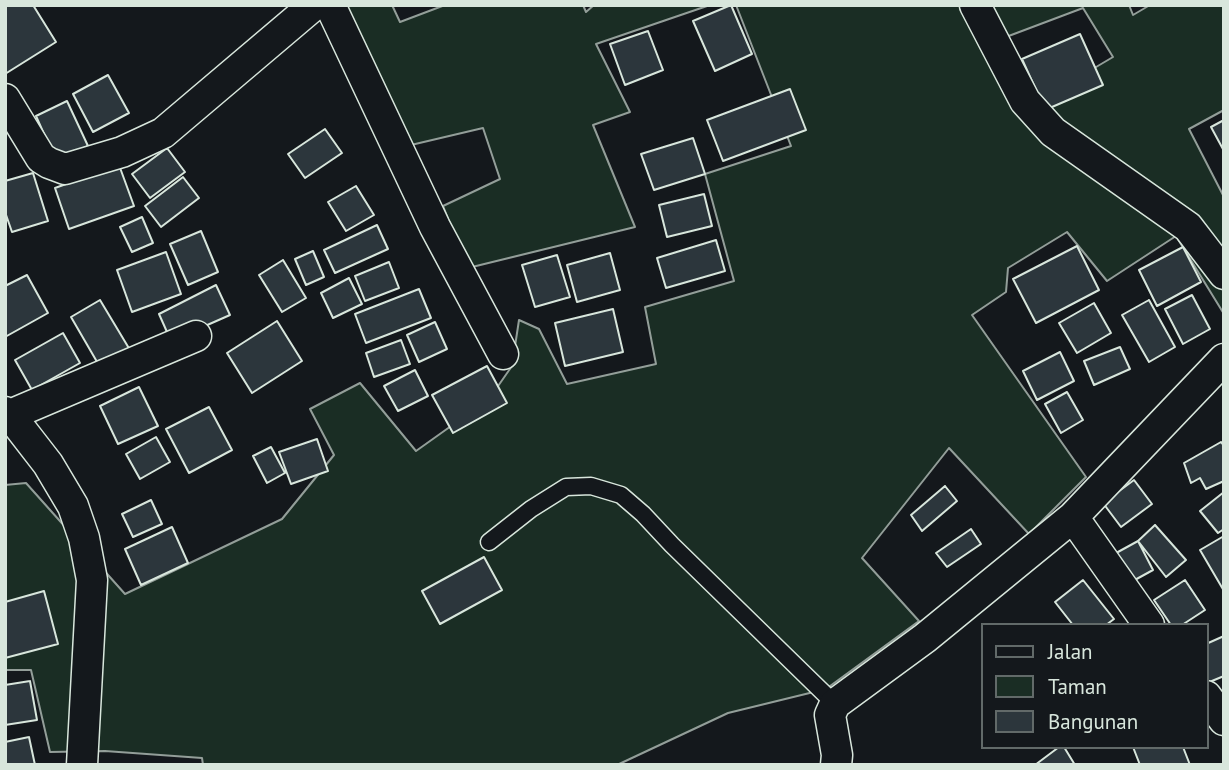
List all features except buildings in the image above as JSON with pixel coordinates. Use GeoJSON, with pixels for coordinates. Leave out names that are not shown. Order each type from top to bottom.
{"type":"FeatureCollection","features":[{"type":"Feature","properties":{"kind":"street"},"geometry":{"type":"LineString","coordinates":[[5,99],[41,158],[49,163],[65,169],[122,152],[163,133],[314,5]]}},
{"type":"Feature","properties":{"kind":"street"},"geometry":{"type":"LineString","coordinates":[[330,5],[435,228],[502,354]]}},
{"type":"Feature","properties":{"kind":"street"},"geometry":{"type":"LineString","coordinates":[[975,5],[1025,101],[1053,132],[1188,228],[1224,274]]}},
{"type":"Feature","properties":{"kind":"street"},"geometry":{"type":"LineString","coordinates":[[82,765],[92,580],[84,538],[73,506],[48,464],[8,414],[196,336]]}},
{"type":"Feature","properties":{"kind":"street"},"geometry":{"type":"LineString","coordinates":[[836,765],[837,755],[830,715],[835,704],[925,638],[1073,517],[1224,359]]}},
{"type":"Feature","properties":{"kind":"street"},"geometry":{"type":"LineString","coordinates":[[1073,517],[1148,623]]}},
{"type":"Feature","properties":{"kind":"lane"},"geometry":{"type":"LineString","coordinates":[[489,542],[531,509],[566,487],[591,485],[621,495],[835,704]]}},
{"type":"Feature","properties":{"kind":"green space"},"geometry":{"type":"Polygon","coordinates":[[[346,5],[392,5],[400,22],[445,5],[583,5],[586,12],[594,5],[710,5],[596,44],[630,112],[593,125],[635,227],[468,268],[443,206],[500,179],[483,128],[411,145],[346,5]]]}},
{"type":"Feature","properties":{"kind":"green space"},"geometry":{"type":"Polygon","coordinates":[[[736,5],[1129,5],[1133,15],[1150,5],[1224,5],[1224,110],[1189,129],[1224,197],[1224,314],[1176,236],[1107,281],[1067,232],[1008,268],[1006,292],[972,315],[1086,477],[1029,534],[949,448],[862,558],[919,621],[826,689],[728,713],[617,765],[203,765],[202,758],[105,751],[50,752],[31,670],[5,670],[5,485],[26,483],[125,594],[282,519],[334,455],[310,409],[360,383],[416,451],[489,399],[512,366],[519,320],[539,329],[567,384],[656,364],[645,307],[734,281],[705,174],[791,146],[736,5]],[[1083,8],[1006,37],[1037,102],[1113,57],[1083,8]]]}}]}
